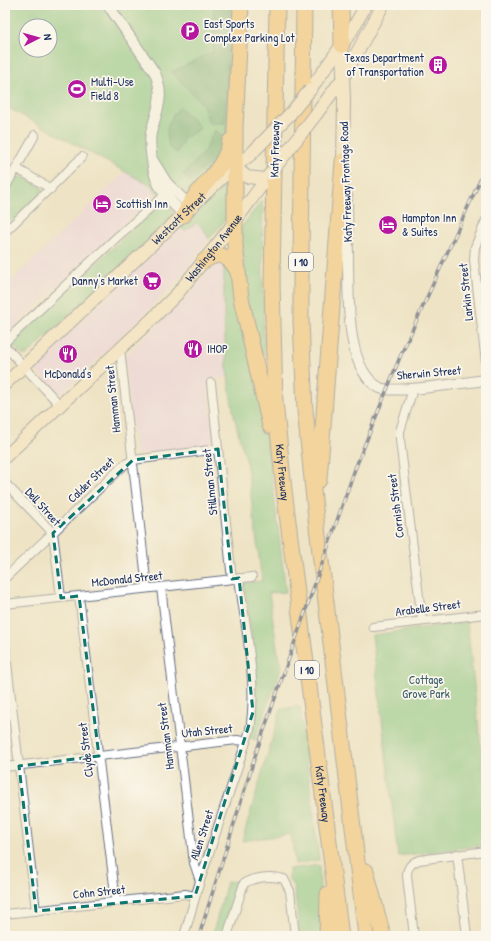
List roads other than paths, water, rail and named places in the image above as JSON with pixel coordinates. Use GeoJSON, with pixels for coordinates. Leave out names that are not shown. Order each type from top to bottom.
{"type":"FeatureCollection","features":[{"type":"Feature","properties":{"kind":"highway"},"geometry":{"type":"LineString","coordinates":[[241,5],[235,129],[234,223],[237,270],[241,298],[284,490]]}},
{"type":"Feature","properties":{"kind":"highway","name":"Katy Freeway"},"geometry":{"type":"LineString","coordinates":[[277,5],[272,282],[275,401],[284,490],[341,936]]}},
{"type":"Feature","properties":{"kind":"highway","name":"I 10"},"geometry":{"type":"LineString","coordinates":[[304,5],[301,321],[305,410],[316,519],[366,936]]}},
{"type":"Feature","properties":{"kind":"highway"},"geometry":{"type":"LineString","coordinates":[[341,5],[342,45]]}},
{"type":"Feature","properties":{"kind":"highway"},"geometry":{"type":"LineString","coordinates":[[186,210],[222,163],[235,129]]}},
{"type":"Feature","properties":{"kind":"highway"},"geometry":{"type":"LineString","coordinates":[[316,519],[343,161]]}},
{"type":"Feature","properties":{"kind":"highway"},"geometry":{"type":"LineString","coordinates":[[204,261],[212,256],[225,257],[232,261],[237,270]]}},
{"type":"Feature","properties":{"kind":"highway"},"geometry":{"type":"LineString","coordinates":[[352,812],[383,936]]}},
{"type":"Feature","properties":{"kind":"highway"},"geometry":{"type":"LineString","coordinates":[[327,936],[330,849]]}},
{"type":"Feature","properties":{"kind":"main road"},"geometry":{"type":"LineString","coordinates":[[342,45],[366,5]]}},
{"type":"Feature","properties":{"kind":"main road","name":"Washington Avenue"},"geometry":{"type":"LineString","coordinates":[[5,457],[167,304],[204,261],[234,223],[261,182],[336,84],[383,5]]}},
{"type":"Feature","properties":{"kind":"main road","name":"Westcott Street"},"geometry":{"type":"LineString","coordinates":[[5,384],[186,210],[229,171],[235,168],[250,155],[291,113],[318,80],[342,45]]}},
{"type":"Feature","properties":{"kind":"main road","name":"Katy Freeway Frontage Road"},"geometry":{"type":"LineString","coordinates":[[342,45],[336,84],[343,161]]}},
{"type":"Feature","properties":{"kind":"main road"},"geometry":{"type":"LineString","coordinates":[[310,90],[336,84]]}},
{"type":"Feature","properties":{"kind":"main road"},"geometry":{"type":"LineString","coordinates":[[235,168],[247,177],[261,182]]}},
{"type":"Feature","properties":{"kind":"street"},"geometry":{"type":"LineString","coordinates":[[108,5],[155,73],[160,84],[160,106],[150,134],[153,171],[165,195],[186,210]]}},
{"type":"Feature","properties":{"kind":"street"},"geometry":{"type":"LineString","coordinates":[[5,188],[35,134]]}},
{"type":"Feature","properties":{"kind":"street"},"geometry":{"type":"LineString","coordinates":[[5,232],[51,189],[82,157]]}},
{"type":"Feature","properties":{"kind":"street"},"geometry":{"type":"LineString","coordinates":[[152,160],[186,210]]}},
{"type":"Feature","properties":{"kind":"street","name":"Katy Freeway Frontage Road"},"geometry":{"type":"LineString","coordinates":[[343,161],[346,193],[350,318]]}},
{"type":"Feature","properties":{"kind":"street"},"geometry":{"type":"LineString","coordinates":[[16,168],[51,189]]}},
{"type":"Feature","properties":{"kind":"street"},"geometry":{"type":"LineString","coordinates":[[5,342],[117,236],[165,195]]}},
{"type":"Feature","properties":{"kind":"street","name":"Larkin Street"},"geometry":{"type":"LineString","coordinates":[[486,220],[475,247],[474,260],[486,363]]}},
{"type":"Feature","properties":{"kind":"street","name":"Sherwin Street"},"geometry":{"type":"LineString","coordinates":[[350,318],[354,347],[359,362],[369,379],[380,388],[387,390],[412,389],[486,380]]}},
{"type":"Feature","properties":{"kind":"street"},"geometry":{"type":"LineString","coordinates":[[5,346],[60,405]]}},
{"type":"Feature","properties":{"kind":"street","name":"Hamman Street"},"geometry":{"type":"LineString","coordinates":[[120,349],[147,588]]}},
{"type":"Feature","properties":{"kind":"street","name":"Stillman Street"},"geometry":{"type":"LineString","coordinates":[[211,384],[218,449],[253,696],[253,712],[245,741]]}},
{"type":"Feature","properties":{"kind":"street","name":"Cornish Street"},"geometry":{"type":"LineString","coordinates":[[412,389],[400,431],[400,440],[422,621]]}},
{"type":"Feature","properties":{"kind":"street","name":"Calder Street"},"geometry":{"type":"LineString","coordinates":[[5,578],[125,464],[133,460],[218,449]]}},
{"type":"Feature","properties":{"kind":"street","name":"Dell Street"},"geometry":{"type":"LineString","coordinates":[[5,483],[53,533],[61,598]]}},
{"type":"Feature","properties":{"kind":"street","name":"McDonald Street"},"geometry":{"type":"LineString","coordinates":[[5,604],[252,577]]}},
{"type":"Feature","properties":{"kind":"street","name":"Hamman Street"},"geometry":{"type":"LineString","coordinates":[[161,587],[194,863],[200,881]]}},
{"type":"Feature","properties":{"kind":"street","name":"Clyde Street"},"geometry":{"type":"LineString","coordinates":[[79,596],[116,902]]}},
{"type":"Feature","properties":{"kind":"street","name":"Arabelle Street"},"geometry":{"type":"LineString","coordinates":[[373,627],[486,614]]}},
{"type":"Feature","properties":{"kind":"street"},"geometry":{"type":"LineString","coordinates":[[5,646],[36,911]]}},
{"type":"Feature","properties":{"kind":"street","name":"Utah Street"},"geometry":{"type":"LineString","coordinates":[[5,767],[180,746],[237,740],[245,741]]}},
{"type":"Feature","properties":{"kind":"street","name":"Allen Street"},"geometry":{"type":"LineString","coordinates":[[184,936],[195,896],[245,741]]}},
{"type":"Feature","properties":{"kind":"street"},"geometry":{"type":"LineString","coordinates":[[414,936],[407,876],[407,870],[411,864],[419,860],[486,851]]}},
{"type":"Feature","properties":{"kind":"street"},"geometry":{"type":"LineString","coordinates":[[457,854],[467,936]]}},
{"type":"Feature","properties":{"kind":"street"},"geometry":{"type":"LineString","coordinates":[[227,936],[241,888],[244,883],[252,879],[274,876],[287,881],[290,891],[295,936]]}},
{"type":"Feature","properties":{"kind":"street","name":"Cohn Street"},"geometry":{"type":"LineString","coordinates":[[5,914],[185,894],[195,896]]}},
{"type":"Feature","properties":{"kind":"railway"},"geometry":{"type":"LineString","coordinates":[[199,936],[257,750],[355,469],[400,357],[486,167]]}},
{"type":"Feature","properties":{"kind":"place","name":"East Sports Complex Parking Lot"},"geometry":{"type":"Point","coordinates":[190,31]}},
{"type":"Feature","properties":{"kind":"place","name":"Texas Department of Transportation"},"geometry":{"type":"Point","coordinates":[438,65]}},
{"type":"Feature","properties":{"kind":"place","name":"Multi-Use Field 8"},"geometry":{"type":"Point","coordinates":[77,89]}},
{"type":"Feature","properties":{"kind":"place","name":"Scottish Inn"},"geometry":{"type":"Point","coordinates":[102,204]}},
{"type":"Feature","properties":{"kind":"place","name":"Hampton Inn & Suites"},"geometry":{"type":"Point","coordinates":[388,225]}},
{"type":"Feature","properties":{"kind":"place","name":"Danny's Market"},"geometry":{"type":"Point","coordinates":[152,281]}},
{"type":"Feature","properties":{"kind":"place","name":"IHOP"},"geometry":{"type":"Point","coordinates":[193,349]}},
{"type":"Feature","properties":{"kind":"place","name":"McDonald's"},"geometry":{"type":"Point","coordinates":[68,354]}},
{"type":"Feature","properties":{"kind":"park label","name":"Cottage Grove Park"},"geometry":{"type":"Point","coordinates":[426,687]}}]}
